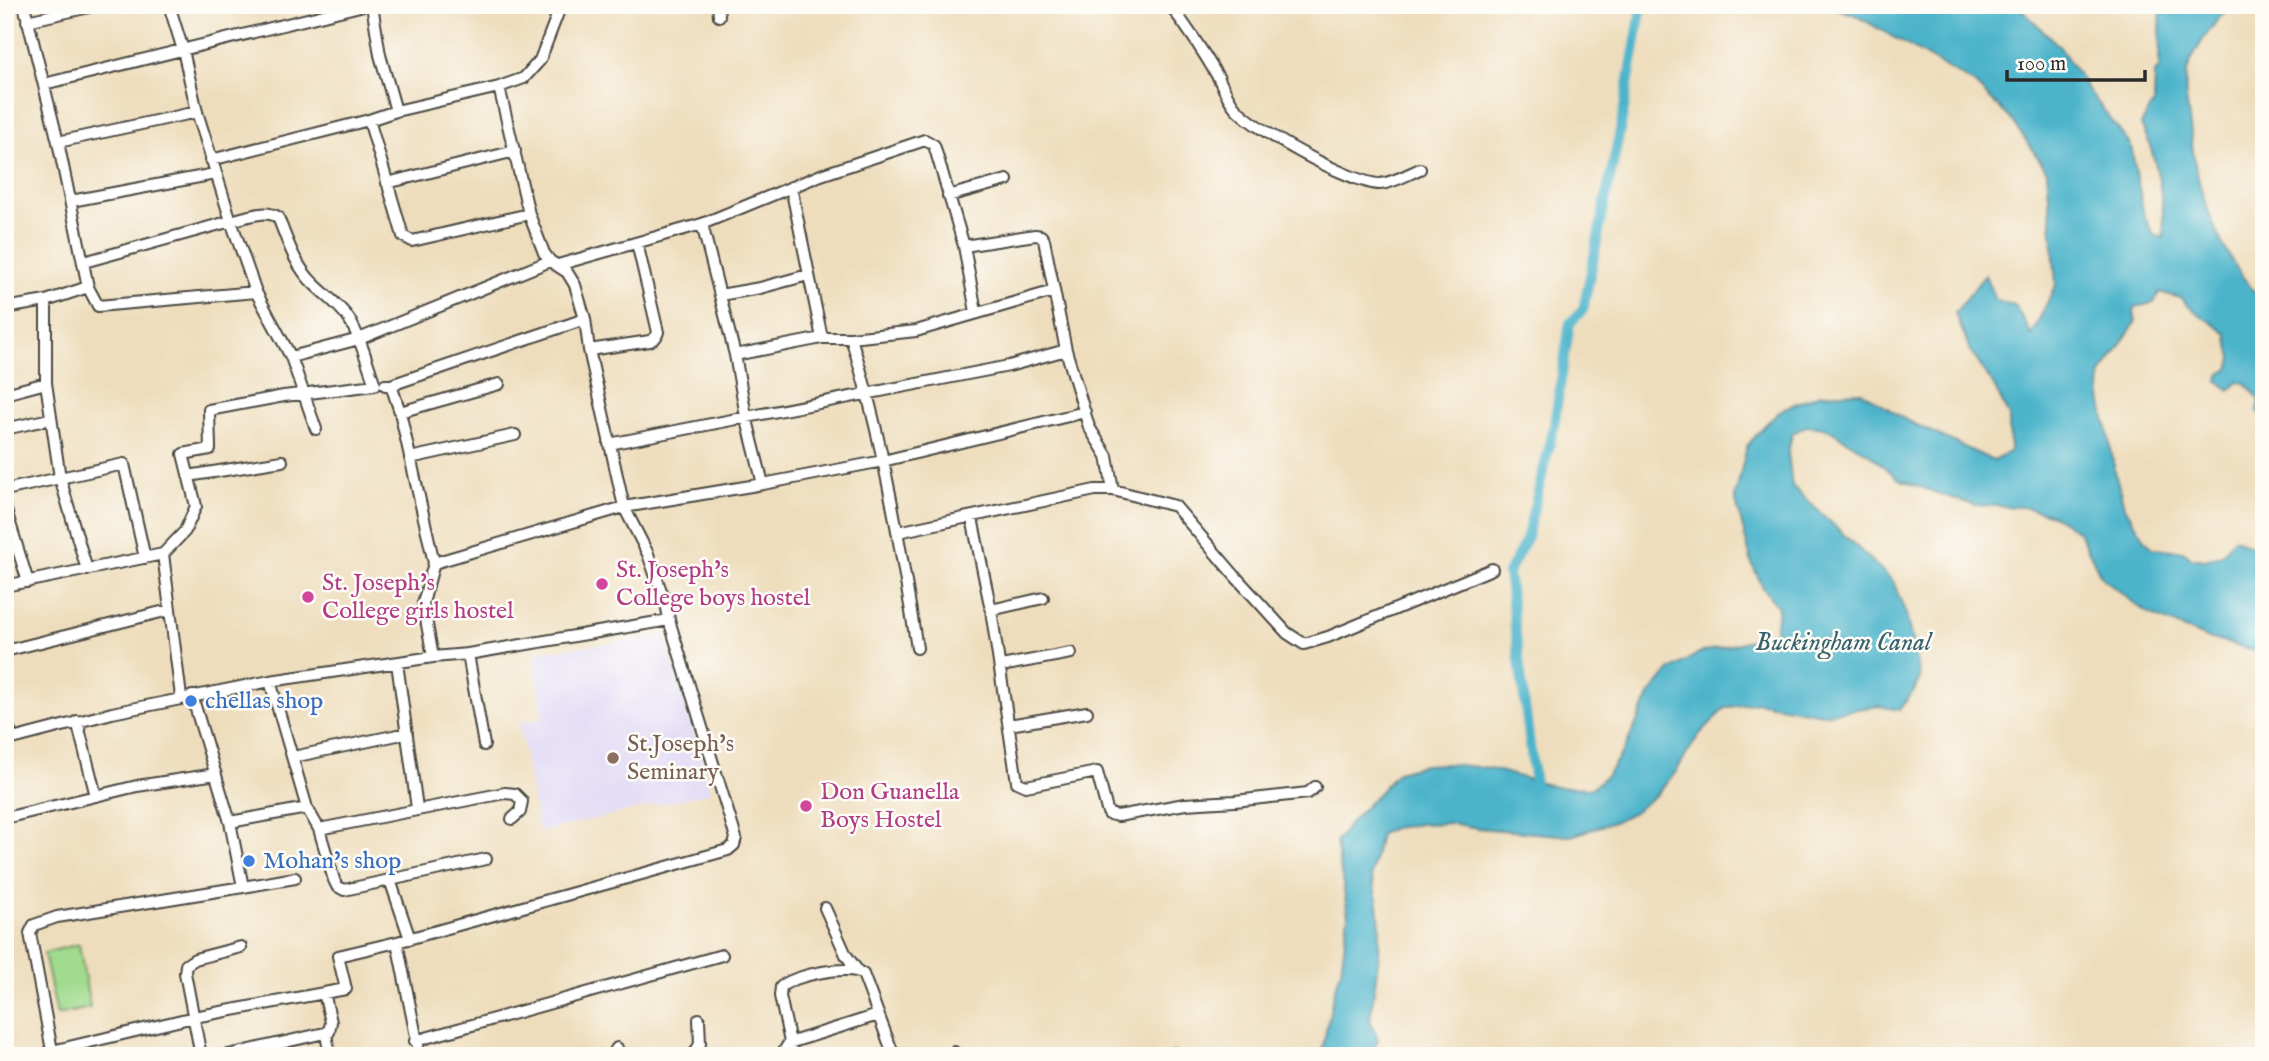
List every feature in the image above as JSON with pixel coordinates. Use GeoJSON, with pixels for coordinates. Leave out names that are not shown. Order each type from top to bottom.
{"type":"FeatureCollection","features":[{"type":"Feature","properties":{"kind":"street"},"geometry":{"type":"LineString","coordinates":[[24,5],[93,300],[103,307],[256,292]]}},
{"type":"Feature","properties":{"kind":"street"},"geometry":{"type":"LineString","coordinates":[[27,21],[97,5]]}},
{"type":"Feature","properties":{"kind":"street"},"geometry":{"type":"LineString","coordinates":[[169,5],[183,50],[197,112],[231,221],[256,292],[291,357],[316,429]]}},
{"type":"Feature","properties":{"kind":"street"},"geometry":{"type":"LineString","coordinates":[[44,84],[364,5]]}},
{"type":"Feature","properties":{"kind":"street"},"geometry":{"type":"LineString","coordinates":[[372,5],[380,55],[396,111]]}},
{"type":"Feature","properties":{"kind":"street"},"geometry":{"type":"LineString","coordinates":[[211,160],[524,78],[540,60],[561,5]]}},
{"type":"Feature","properties":{"kind":"street"},"geometry":{"type":"LineString","coordinates":[[1170,5],[1217,76],[1232,104],[1242,115],[1265,131],[1345,175],[1376,183],[1388,182],[1420,169]]}},
{"type":"Feature","properties":{"kind":"street"},"geometry":{"type":"LineString","coordinates":[[295,878],[57,917],[34,925],[30,933],[53,1053],[194,1017],[346,989],[338,956],[411,939],[715,853],[734,845],[736,838],[668,620],[667,608],[648,554],[624,507],[584,319],[571,277],[554,263],[539,243],[529,214],[504,85]]}},
{"type":"Feature","properties":{"kind":"street"},"geometry":{"type":"LineString","coordinates":[[58,142],[197,112]]}},
{"type":"Feature","properties":{"kind":"street"},"geometry":{"type":"LineString","coordinates":[[369,120],[403,236],[412,241],[529,214]]}},
{"type":"Feature","properties":{"kind":"street"},"geometry":{"type":"LineString","coordinates":[[291,357],[359,339],[554,263],[702,224],[791,187],[925,140],[934,145],[964,246],[976,312]]}},
{"type":"Feature","properties":{"kind":"street"},"geometry":{"type":"LineString","coordinates":[[387,183],[515,151]]}},
{"type":"Feature","properties":{"kind":"street"},"geometry":{"type":"LineString","coordinates":[[71,201],[215,174]]}},
{"type":"Feature","properties":{"kind":"street"},"geometry":{"type":"LineString","coordinates":[[948,196],[1007,180]]}},
{"type":"Feature","properties":{"kind":"street"},"geometry":{"type":"LineString","coordinates":[[791,187],[822,338]]}},
{"type":"Feature","properties":{"kind":"street"},"geometry":{"type":"LineString","coordinates":[[84,262],[264,213],[278,217],[302,270],[348,317],[359,339],[375,385]]}},
{"type":"Feature","properties":{"kind":"street"},"geometry":{"type":"LineString","coordinates":[[702,224],[735,355],[746,416],[763,484]]}},
{"type":"Feature","properties":{"kind":"street"},"geometry":{"type":"LineString","coordinates":[[964,246],[1035,235],[1044,240],[1066,350],[1089,427],[1107,456],[1113,490]]}},
{"type":"Feature","properties":{"kind":"street"},"geometry":{"type":"LineString","coordinates":[[589,350],[650,341],[656,337],[658,331],[637,243]]}},
{"type":"Feature","properties":{"kind":"street"},"geometry":{"type":"LineString","coordinates":[[720,295],[808,275]]}},
{"type":"Feature","properties":{"kind":"street"},"geometry":{"type":"LineString","coordinates":[[5,308],[46,301],[88,287]]}},
{"type":"Feature","properties":{"kind":"street"},"geometry":{"type":"LineString","coordinates":[[735,355],[822,338],[851,338],[916,331],[1054,291]]}},
{"type":"Feature","properties":{"kind":"street"},"geometry":{"type":"LineString","coordinates":[[46,301],[46,383],[51,419],[60,478],[87,570]]}},
{"type":"Feature","properties":{"kind":"street"},"geometry":{"type":"LineString","coordinates":[[5,586],[163,554],[185,531],[196,506],[183,454],[210,449],[209,410],[304,393],[391,384],[584,319]]}},
{"type":"Feature","properties":{"kind":"street"},"geometry":{"type":"LineString","coordinates":[[851,338],[869,394],[898,532],[917,648]]}},
{"type":"Feature","properties":{"kind":"street"},"geometry":{"type":"LineString","coordinates":[[609,443],[1009,366],[1066,350]]}},
{"type":"Feature","properties":{"kind":"street"},"geometry":{"type":"LineString","coordinates":[[5,394],[46,383]]}},
{"type":"Feature","properties":{"kind":"street"},"geometry":{"type":"LineString","coordinates":[[391,384],[400,412],[434,563],[423,603],[433,657]]}},
{"type":"Feature","properties":{"kind":"street"},"geometry":{"type":"LineString","coordinates":[[400,412],[499,384]]}},
{"type":"Feature","properties":{"kind":"street"},"geometry":{"type":"LineString","coordinates":[[434,563],[624,507],[883,461],[1085,412]]}},
{"type":"Feature","properties":{"kind":"street"},"geometry":{"type":"LineString","coordinates":[[5,429],[51,419]]}},
{"type":"Feature","properties":{"kind":"street"},"geometry":{"type":"LineString","coordinates":[[410,458],[515,435]]}},
{"type":"Feature","properties":{"kind":"street"},"geometry":{"type":"LineString","coordinates":[[188,476],[282,461]]}},
{"type":"Feature","properties":{"kind":"street"},"geometry":{"type":"LineString","coordinates":[[5,490],[124,464],[145,558]]}},
{"type":"Feature","properties":{"kind":"street"},"geometry":{"type":"LineString","coordinates":[[898,532],[1095,490],[1113,490],[1175,506],[1287,633],[1304,644],[1328,637],[1492,569]]}},
{"type":"Feature","properties":{"kind":"street"},"geometry":{"type":"LineString","coordinates":[[5,507],[28,582]]}},
{"type":"Feature","properties":{"kind":"street"},"geometry":{"type":"LineString","coordinates":[[972,518],[1001,666],[1017,782],[1026,786],[1097,772],[1105,805],[1113,816],[1185,804],[1308,793],[1315,787]]}},
{"type":"Feature","properties":{"kind":"street"},"geometry":{"type":"LineString","coordinates":[[163,554],[169,610],[187,696],[216,774],[230,822],[243,887]]}},
{"type":"Feature","properties":{"kind":"street"},"geometry":{"type":"LineString","coordinates":[[991,610],[1043,598]]}},
{"type":"Feature","properties":{"kind":"street"},"geometry":{"type":"LineString","coordinates":[[5,651],[169,610]]}},
{"type":"Feature","properties":{"kind":"street"},"geometry":{"type":"LineString","coordinates":[[5,717],[9,740],[77,721],[187,696],[270,681],[468,654],[668,620]]}},
{"type":"Feature","properties":{"kind":"street"},"geometry":{"type":"LineString","coordinates":[[1001,666],[1072,653]]}},
{"type":"Feature","properties":{"kind":"street"},"geometry":{"type":"LineString","coordinates":[[468,654],[484,744]]}},
{"type":"Feature","properties":{"kind":"street"},"geometry":{"type":"LineString","coordinates":[[397,663],[417,808]]}},
{"type":"Feature","properties":{"kind":"street"},"geometry":{"type":"LineString","coordinates":[[270,681],[307,808],[319,829],[337,886],[349,890],[486,859]]}},
{"type":"Feature","properties":{"kind":"street"},"geometry":{"type":"LineString","coordinates":[[1009,725],[1087,712]]}},
{"type":"Feature","properties":{"kind":"street"},"geometry":{"type":"LineString","coordinates":[[77,721],[96,796]]}},
{"type":"Feature","properties":{"kind":"street"},"geometry":{"type":"LineString","coordinates":[[293,757],[407,733]]}},
{"type":"Feature","properties":{"kind":"street"},"geometry":{"type":"LineString","coordinates":[[5,818],[138,786],[216,774]]}},
{"type":"Feature","properties":{"kind":"street"},"geometry":{"type":"LineString","coordinates":[[319,829],[505,793],[514,794],[522,801],[520,812],[512,818]]}},
{"type":"Feature","properties":{"kind":"street"},"geometry":{"type":"LineString","coordinates":[[230,822],[307,808]]}},
{"type":"Feature","properties":{"kind":"street"},"geometry":{"type":"LineString","coordinates":[[390,880],[411,939]]}},
{"type":"Feature","properties":{"kind":"street"},"geometry":{"type":"LineString","coordinates":[[825,908],[846,955],[863,974],[894,1056]]}},
{"type":"Feature","properties":{"kind":"street"},"geometry":{"type":"LineString","coordinates":[[397,942],[419,1056]]}},
{"type":"Feature","properties":{"kind":"street"},"geometry":{"type":"LineString","coordinates":[[201,1056],[185,973],[186,965],[195,959],[241,947]]}},
{"type":"Feature","properties":{"kind":"street"},"geometry":{"type":"LineString","coordinates":[[415,1041],[722,955]]}},
{"type":"Feature","properties":{"kind":"street"},"geometry":{"type":"LineString","coordinates":[[793,1056],[781,987],[786,982],[818,973],[858,970]]}},
{"type":"Feature","properties":{"kind":"street"},"geometry":{"type":"LineString","coordinates":[[224,1056],[326,1034],[331,1022],[324,993]]}},
{"type":"Feature","properties":{"kind":"street"},"geometry":{"type":"LineString","coordinates":[[781,1056],[789,1043],[878,1015]]}},
{"type":"Feature","properties":{"kind":"street"},"geometry":{"type":"LineString","coordinates":[[693,1056],[699,1044],[699,1018]]}},
{"type":"Feature","properties":{"kind":"street"},"geometry":{"type":"LineString","coordinates":[[326,1034],[330,1056]]}},
{"type":"Feature","properties":{"kind":"street"},"geometry":{"type":"LineString","coordinates":[[1166,1056],[1175,1053],[1182,1056]]}},
{"type":"Feature","properties":{"kind":"shaded area","name":"St.Joseph's Seminary"},"geometry":{"type":"Polygon","coordinates":[[[665,636],[711,792],[539,832],[519,723],[543,718],[534,653],[665,636]]]}},
{"type":"Feature","properties":{"kind":"green space"},"geometry":{"type":"Polygon","coordinates":[[[79,944],[90,1008],[57,1015],[44,953],[79,944]]]}},
{"type":"Feature","properties":{"kind":"water","name":"Buckingham Canal"},"geometry":{"type":"Polygon","coordinates":[[[1826,5],[2017,5],[2059,46],[2131,146],[2144,216],[2153,234],[2164,238],[2159,180],[2152,151],[2141,125],[2154,104],[2155,73],[2159,68],[2161,5],[2231,5],[2211,28],[2195,54],[2187,72],[2186,92],[2194,162],[2207,209],[2231,259],[2264,302],[2264,418],[2258,411],[2260,400],[2246,383],[2238,382],[2230,390],[2218,381],[2219,375],[2229,369],[2232,359],[2227,334],[2181,298],[2159,292],[2154,303],[2135,307],[2136,321],[2101,374],[2100,392],[2124,506],[2152,548],[2183,551],[2191,558],[2205,560],[2221,555],[2234,538],[2251,546],[2264,548],[2264,653],[2204,637],[2147,613],[2102,578],[2079,532],[2053,515],[2023,507],[1974,505],[1934,492],[1899,479],[1869,454],[1826,428],[1806,426],[1792,434],[1788,453],[1792,486],[1893,581],[1906,614],[1920,678],[1899,710],[1879,706],[1822,714],[1756,702],[1725,708],[1698,736],[1675,773],[1656,795],[1634,812],[1614,822],[1571,836],[1477,828],[1451,823],[1393,828],[1380,834],[1371,875],[1378,903],[1380,930],[1370,1020],[1378,1039],[1371,1056],[1321,1056],[1334,991],[1341,971],[1348,915],[1336,842],[1349,824],[1398,772],[1423,765],[1447,764],[1488,768],[1556,787],[1592,788],[1608,774],[1625,748],[1650,694],[1668,672],[1699,653],[1775,634],[1778,607],[1763,588],[1752,564],[1735,497],[1747,446],[1784,408],[1820,394],[1862,392],[1906,420],[1994,461],[2010,451],[2009,416],[1994,386],[1970,350],[1955,313],[1985,275],[1995,300],[2015,305],[2032,335],[2056,284],[2047,171],[2012,120],[1975,84],[1853,14],[1826,5]]]}},
{"type":"Feature","properties":{"kind":"waterway"},"geometry":{"type":"LineString","coordinates":[[1536,792],[1508,573],[1526,540],[1553,431],[1570,323],[1583,310],[1621,125],[1642,5]]}},
{"type":"Feature","properties":{"kind":"place","name":"St. Joseph's College boys hostel"},"geometry":{"type":"Point","coordinates":[602,584]}},
{"type":"Feature","properties":{"kind":"place","name":"St. Joseph's College girls hostel"},"geometry":{"type":"Point","coordinates":[308,597]}},
{"type":"Feature","properties":{"kind":"place","name":"chellas shop"},"geometry":{"type":"Point","coordinates":[191,701]}},
{"type":"Feature","properties":{"kind":"place","name":"St.Joseph's Seminary"},"geometry":{"type":"Point","coordinates":[613,758]}},
{"type":"Feature","properties":{"kind":"place","name":"Don Guanella Boys Hostel"},"geometry":{"type":"Point","coordinates":[806,806]}},
{"type":"Feature","properties":{"kind":"place","name":"Mohan's shop"},"geometry":{"type":"Point","coordinates":[249,861]}}]}
